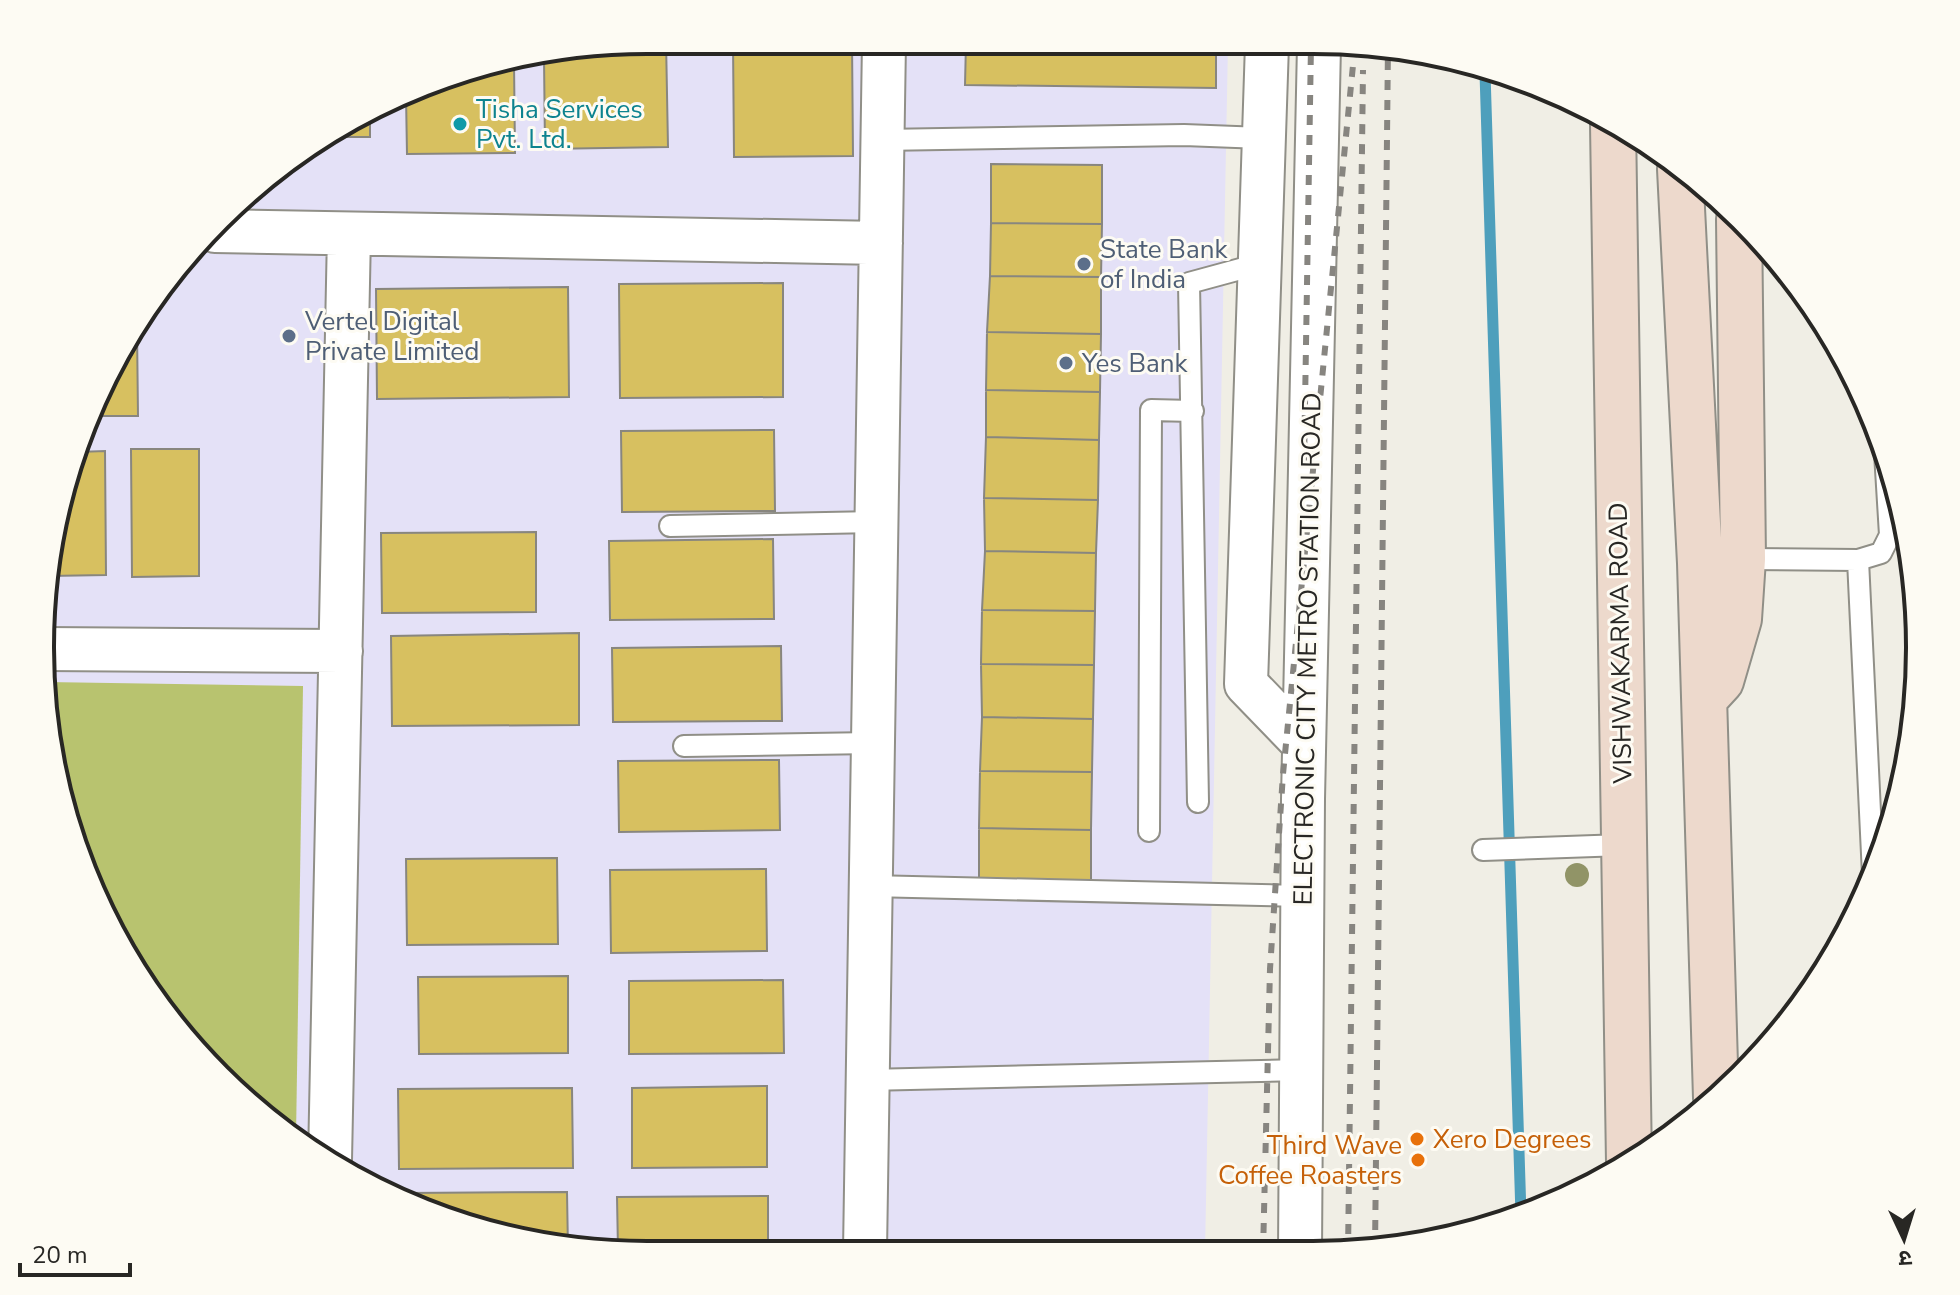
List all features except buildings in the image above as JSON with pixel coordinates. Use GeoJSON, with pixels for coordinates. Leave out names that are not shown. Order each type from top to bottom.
{"type":"FeatureCollection","features":[{"type":"Feature","properties":{"kind":"main road","name":"VISHWAKARMA ROAD"},"geometry":{"type":"LineString","coordinates":[[1621,151],[1623,845],[1629,1149]]}},
{"type":"Feature","properties":{"kind":"main road"},"geometry":{"type":"LineString","coordinates":[[1681,182],[1704,700],[1716,1083]]}},
{"type":"Feature","properties":{"kind":"main road"},"geometry":{"type":"LineString","coordinates":[[1704,700],[1721,681],[1739,619],[1743,559],[1739,235]]}},
{"type":"Feature","properties":{"kind":"street"},"geometry":{"type":"LineString","coordinates":[[865,1241],[884,54]]}},
{"type":"Feature","properties":{"kind":"street"},"geometry":{"type":"LineString","coordinates":[[1266,54],[1246,684],[1304,744]]}},
{"type":"Feature","properties":{"kind":"street","name":"ELECTRONIC CITY METRO STATION ROAD"},"geometry":{"type":"LineString","coordinates":[[1300,1241],[1304,744],[1319,54]]}},
{"type":"Feature","properties":{"kind":"street"},"geometry":{"type":"LineString","coordinates":[[225,231],[881,243]]}},
{"type":"Feature","properties":{"kind":"street"},"geometry":{"type":"LineString","coordinates":[[330,1148],[349,234]]}},
{"type":"Feature","properties":{"kind":"street"},"geometry":{"type":"LineString","coordinates":[[54,649],[341,651]]}},
{"type":"Feature","properties":{"kind":"lane"},"geometry":{"type":"LineString","coordinates":[[882,140],[1184,135],[1262,138]]}},
{"type":"Feature","properties":{"kind":"lane"},"geometry":{"type":"LineString","coordinates":[[1198,802],[1189,283],[1259,264]]}},
{"type":"Feature","properties":{"kind":"lane"},"geometry":{"type":"LineString","coordinates":[[1149,831],[1151,410],[1193,411]]}},
{"type":"Feature","properties":{"kind":"lane"},"geometry":{"type":"LineString","coordinates":[[1743,559],[1858,560],[1881,553],[1890,535],[1888,503]]}},
{"type":"Feature","properties":{"kind":"lane"},"geometry":{"type":"LineString","coordinates":[[670,526],[876,522]]}},
{"type":"Feature","properties":{"kind":"lane"},"geometry":{"type":"LineString","coordinates":[[1858,560],[1872,847]]}},
{"type":"Feature","properties":{"kind":"lane"},"geometry":{"type":"LineString","coordinates":[[684,746],[873,743]]}},
{"type":"Feature","properties":{"kind":"lane"},"geometry":{"type":"LineString","coordinates":[[1483,850],[1623,845]]}},
{"type":"Feature","properties":{"kind":"lane"},"geometry":{"type":"LineString","coordinates":[[870,886],[1303,896]]}},
{"type":"Feature","properties":{"kind":"lane"},"geometry":{"type":"LineString","coordinates":[[867,1080],[1303,1070]]}},
{"type":"Feature","properties":{"kind":"shaded area"},"geometry":{"type":"Polygon","coordinates":[[[648,54],[1228,54],[1205,1241],[648,1241],[570,1236],[494,1221],[420,1196],[385,1180],[318,1141],[256,1094],[201,1039],[177,1009],[154,977],[115,910],[85,838],[74,801],[65,763],[55,686],[55,609],[59,570],[65,532],[85,457],[115,385],[134,351],[154,318],[201,256],[256,201],[318,154],[351,134],[420,99],[457,85],[532,65],[609,55],[648,54]]]}},
{"type":"Feature","properties":{"kind":"green space"},"geometry":{"type":"Polygon","coordinates":[[[55,682],[303,686],[296,1125],[256,1094],[201,1039],[154,977],[115,910],[85,838],[74,801],[65,763],[55,682]]]}},
{"type":"Feature","properties":{"kind":"waterway"},"geometry":{"type":"LineString","coordinates":[[1485,80],[1521,1203]]}},
{"type":"Feature","properties":{"kind":"railway"},"geometry":{"type":"LineString","coordinates":[[1304,465],[1311,54]]}},
{"type":"Feature","properties":{"kind":"railway"},"geometry":{"type":"LineString","coordinates":[[1263,1241],[1270,969],[1283,774],[1354,55]]}},
{"type":"Feature","properties":{"kind":"railway"},"geometry":{"type":"LineString","coordinates":[[1375,1238],[1388,59]]}},
{"type":"Feature","properties":{"kind":"railway"},"geometry":{"type":"LineString","coordinates":[[1348,1240],[1363,70]]}},
{"type":"Feature","properties":{"kind":"place","name":"Tisha Services Pvt. Ltd."},"geometry":{"type":"Point","coordinates":[460,124]}},
{"type":"Feature","properties":{"kind":"place","name":"State Bank of India"},"geometry":{"type":"Point","coordinates":[1084,264]}},
{"type":"Feature","properties":{"kind":"place","name":"Vertel Digital Private Limited"},"geometry":{"type":"Point","coordinates":[289,336]}},
{"type":"Feature","properties":{"kind":"place","name":"Yes Bank"},"geometry":{"type":"Point","coordinates":[1066,363]}},
{"type":"Feature","properties":{"kind":"place","name":"Xero Degrees"},"geometry":{"type":"Point","coordinates":[1417,1139]}},
{"type":"Feature","properties":{"kind":"place","name":"Third Wave Coffee Roasters"},"geometry":{"type":"Point","coordinates":[1418,1160]}}]}
